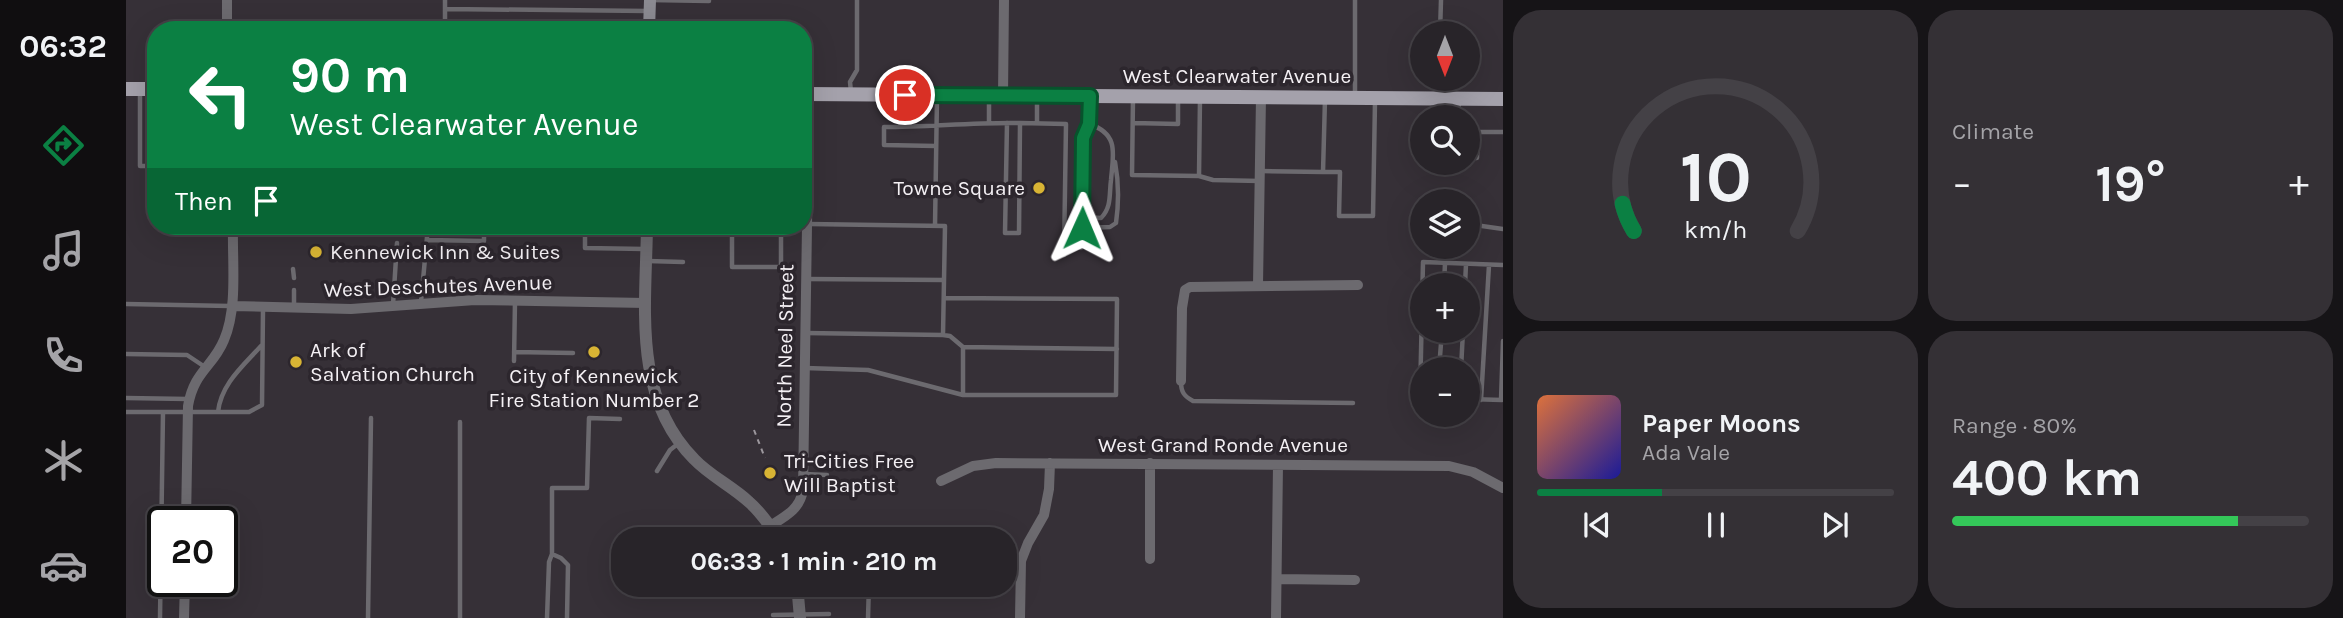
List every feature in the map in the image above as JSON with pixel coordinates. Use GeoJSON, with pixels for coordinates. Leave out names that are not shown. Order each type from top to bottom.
{"type":"FeatureCollection","features":[{"type":"Feature","properties":{"kind":"main road","name":"West Clearwater Avenue"},"geometry":{"type":"LineString","coordinates":[[812,94],[1503,99]]}},
{"type":"Feature","properties":{"kind":"street"},"geometry":{"type":"LineString","coordinates":[[227,0],[227,21]]}},
{"type":"Feature","properties":{"kind":"street"},"geometry":{"type":"LineString","coordinates":[[996,96],[1004,0]]}},
{"type":"Feature","properties":{"kind":"street"},"geometry":{"type":"LineString","coordinates":[[1258,285],[1261,97]]}},
{"type":"Feature","properties":{"kind":"street"},"geometry":{"type":"LineString","coordinates":[[186,506],[189,398],[197,378],[221,347],[231,324],[233,235]]}},
{"type":"Feature","properties":{"kind":"street"},"geometry":{"type":"LineString","coordinates":[[647,235],[646,347],[649,377],[658,404],[679,442],[707,471],[749,502],[770,526]]}},
{"type":"Feature","properties":{"kind":"street","name":"North Neel Street"},"geometry":{"type":"LineString","coordinates":[[770,526],[799,504],[803,490],[806,235]]}},
{"type":"Feature","properties":{"kind":"street"},"geometry":{"type":"LineString","coordinates":[[1181,381],[1182,308],[1185,290],[1195,285],[1358,285]]}},
{"type":"Feature","properties":{"kind":"street","name":"West Deschutes Avenue"},"geometry":{"type":"LineString","coordinates":[[232,306],[351,309],[475,300],[646,303]]}},
{"type":"Feature","properties":{"kind":"street"},"geometry":{"type":"LineString","coordinates":[[1020,618],[1021,561],[1048,502],[1049,463]]}},
{"type":"Feature","properties":{"kind":"street"},"geometry":{"type":"LineString","coordinates":[[1150,463],[1150,559]]}},
{"type":"Feature","properties":{"kind":"street","name":"West Grand Ronde Avenue"},"geometry":{"type":"LineString","coordinates":[[941,481],[983,464],[1449,466],[1465,469],[1503,488]]}},
{"type":"Feature","properties":{"kind":"street"},"geometry":{"type":"LineString","coordinates":[[1276,618],[1278,464]]}},
{"type":"Feature","properties":{"kind":"street"},"geometry":{"type":"LineString","coordinates":[[1277,579],[1355,580]]}},
{"type":"Feature","properties":{"kind":"street"},"geometry":{"type":"LineString","coordinates":[[184,618],[185,597]]}},
{"type":"Feature","properties":{"kind":"street"},"geometry":{"type":"LineString","coordinates":[[798,597],[800,616]]}},
{"type":"Feature","properties":{"kind":"lane"},"geometry":{"type":"LineString","coordinates":[[445,0],[445,21]]}},
{"type":"Feature","properties":{"kind":"lane"},"geometry":{"type":"LineString","coordinates":[[540,0],[540,10]]}},
{"type":"Feature","properties":{"kind":"lane"},"geometry":{"type":"LineString","coordinates":[[851,94],[850,82],[857,70],[857,0]]}},
{"type":"Feature","properties":{"kind":"lane"},"geometry":{"type":"LineString","coordinates":[[1355,0],[1355,98]]}},
{"type":"Feature","properties":{"kind":"lane"},"geometry":{"type":"LineString","coordinates":[[1440,21],[1441,0]]}},
{"type":"Feature","properties":{"kind":"lane"},"geometry":{"type":"LineString","coordinates":[[445,9],[540,10],[709,1]]}},
{"type":"Feature","properties":{"kind":"lane"},"geometry":{"type":"LineString","coordinates":[[133,89],[139,166],[147,166]]}},
{"type":"Feature","properties":{"kind":"lane"},"geometry":{"type":"LineString","coordinates":[[1438,91],[1438,99]]}},
{"type":"Feature","properties":{"kind":"lane"},"geometry":{"type":"LineString","coordinates":[[935,226],[937,95]]}},
{"type":"Feature","properties":{"kind":"lane"},"geometry":{"type":"LineString","coordinates":[[989,122],[996,96]]}},
{"type":"Feature","properties":{"kind":"lane"},"geometry":{"type":"LineString","coordinates":[[1037,96],[1037,124]]}},
{"type":"Feature","properties":{"kind":"lane"},"geometry":{"type":"LineString","coordinates":[[1082,248],[1083,138],[1089,124],[1090,96]]}},
{"type":"Feature","properties":{"kind":"lane"},"geometry":{"type":"LineString","coordinates":[[1133,97],[1132,175],[1199,176],[1213,180],[1340,172],[1339,216],[1373,216],[1376,98]]}},
{"type":"Feature","properties":{"kind":"lane"},"geometry":{"type":"LineString","coordinates":[[1132,124],[1178,124],[1178,97]]}},
{"type":"Feature","properties":{"kind":"lane"},"geometry":{"type":"LineString","coordinates":[[1199,176],[1200,97]]}},
{"type":"Feature","properties":{"kind":"lane"},"geometry":{"type":"LineString","coordinates":[[1323,172],[1325,98]]}},
{"type":"Feature","properties":{"kind":"lane"},"geometry":{"type":"LineString","coordinates":[[1459,99],[1459,105]]}},
{"type":"Feature","properties":{"kind":"lane"},"geometry":{"type":"LineString","coordinates":[[936,146],[884,145],[884,127],[936,127],[989,122],[1066,124],[1064,255]]}},
{"type":"Feature","properties":{"kind":"lane"},"geometry":{"type":"LineString","coordinates":[[1007,123],[1005,233],[1019,233],[1020,123]]}},
{"type":"Feature","properties":{"kind":"lane"},"geometry":{"type":"LineString","coordinates":[[1082,228],[1110,227],[1116,223],[1119,180],[1110,138],[1101,127],[1089,124]]}},
{"type":"Feature","properties":{"kind":"lane"},"geometry":{"type":"LineString","coordinates":[[1480,132],[1503,132]]}},
{"type":"Feature","properties":{"kind":"lane"},"geometry":{"type":"LineString","coordinates":[[1083,217],[1101,218],[1108,211],[1115,160]]}},
{"type":"Feature","properties":{"kind":"lane"},"geometry":{"type":"LineString","coordinates":[[812,224],[945,226],[943,335]]}},
{"type":"Feature","properties":{"kind":"lane"},"geometry":{"type":"LineString","coordinates":[[1480,226],[1503,229]]}},
{"type":"Feature","properties":{"kind":"lane"},"geometry":{"type":"LineString","coordinates":[[421,303],[427,235]]}},
{"type":"Feature","properties":{"kind":"lane"},"geometry":{"type":"LineString","coordinates":[[427,240],[484,241],[484,235]]}},
{"type":"Feature","properties":{"kind":"lane"},"geometry":{"type":"LineString","coordinates":[[585,235],[585,248],[683,262]]}},
{"type":"Feature","properties":{"kind":"lane"},"geometry":{"type":"LineString","coordinates":[[733,235],[732,267],[781,267],[781,235]]}},
{"type":"Feature","properties":{"kind":"lane"},"geometry":{"type":"LineString","coordinates":[[393,305],[397,243]]}},
{"type":"Feature","properties":{"kind":"lane"},"geometry":{"type":"LineString","coordinates":[[1421,357],[1423,262],[1503,265]]}},
{"type":"Feature","properties":{"kind":"lane"},"geometry":{"type":"LineString","coordinates":[[1445,263],[1445,273]]}},
{"type":"Feature","properties":{"kind":"lane"},"geometry":{"type":"LineString","coordinates":[[1466,264],[1466,273]]}},
{"type":"Feature","properties":{"kind":"lane"},"geometry":{"type":"LineString","coordinates":[[1489,265],[1481,400],[1502,400],[1503,341]]}},
{"type":"Feature","properties":{"kind":"lane"},"geometry":{"type":"LineString","coordinates":[[293,270],[294,278]]}},
{"type":"Feature","properties":{"kind":"lane"},"geometry":{"type":"LineString","coordinates":[[805,279],[944,280]]}},
{"type":"Feature","properties":{"kind":"lane"},"geometry":{"type":"LineString","coordinates":[[294,290],[294,309]]}},
{"type":"Feature","properties":{"kind":"lane"},"geometry":{"type":"LineString","coordinates":[[804,368],[869,370],[963,395],[1116,396],[1117,299],[944,298]]}},
{"type":"Feature","properties":{"kind":"lane"},"geometry":{"type":"LineString","coordinates":[[514,361],[515,300]]}},
{"type":"Feature","properties":{"kind":"lane"},"geometry":{"type":"LineString","coordinates":[[126,304],[232,306]]}},
{"type":"Feature","properties":{"kind":"lane"},"geometry":{"type":"LineString","coordinates":[[126,412],[249,412],[262,405],[263,306]]}},
{"type":"Feature","properties":{"kind":"lane"},"geometry":{"type":"LineString","coordinates":[[804,333],[943,335],[950,336],[963,347],[1117,349]]}},
{"type":"Feature","properties":{"kind":"lane"},"geometry":{"type":"LineString","coordinates":[[218,412],[220,398],[226,386],[262,345]]}},
{"type":"Feature","properties":{"kind":"lane"},"geometry":{"type":"LineString","coordinates":[[963,347],[963,395]]}},
{"type":"Feature","properties":{"kind":"lane"},"geometry":{"type":"LineString","coordinates":[[514,352],[573,353]]}},
{"type":"Feature","properties":{"kind":"lane"},"geometry":{"type":"LineString","coordinates":[[126,354],[187,355],[205,367]]}},
{"type":"Feature","properties":{"kind":"lane"},"geometry":{"type":"LineString","coordinates":[[1181,381],[1181,390],[1185,397],[1193,401],[1353,403]]}},
{"type":"Feature","properties":{"kind":"lane"},"geometry":{"type":"LineString","coordinates":[[126,398],[189,398]]}},
{"type":"Feature","properties":{"kind":"lane"},"geometry":{"type":"LineString","coordinates":[[160,618],[163,412]]}},
{"type":"Feature","properties":{"kind":"lane"},"geometry":{"type":"LineString","coordinates":[[368,618],[371,418]]}},
{"type":"Feature","properties":{"kind":"lane"},"geometry":{"type":"LineString","coordinates":[[547,618],[549,562],[552,554],[552,488],[587,488],[589,418],[620,419]]}},
{"type":"Feature","properties":{"kind":"lane"},"geometry":{"type":"LineString","coordinates":[[460,422],[460,618]]}},
{"type":"Feature","properties":{"kind":"lane"},"geometry":{"type":"LineString","coordinates":[[657,471],[670,450],[679,442]]}},
{"type":"Feature","properties":{"kind":"lane"},"geometry":{"type":"LineString","coordinates":[[803,474],[827,475]]}},
{"type":"Feature","properties":{"kind":"lane"},"geometry":{"type":"LineString","coordinates":[[552,554],[568,565],[567,618]]}},
{"type":"Feature","properties":{"kind":"lane"},"geometry":{"type":"LineString","coordinates":[[868,618],[869,597]]}},
{"type":"Feature","properties":{"kind":"lane"},"geometry":{"type":"LineString","coordinates":[[773,615],[829,614]]}},
{"type":"Feature","properties":{"kind":"path"},"geometry":{"type":"LineString","coordinates":[[754,430],[765,458]]}},
{"type":"Feature","properties":{"kind":"place","name":"Towne Square"},"geometry":{"type":"Point","coordinates":[1039,188]}},
{"type":"Feature","properties":{"kind":"place","name":"Kennewick Inn & Suites"},"geometry":{"type":"Point","coordinates":[316,252]}},
{"type":"Feature","properties":{"kind":"place","name":"City of Kennewick Fire Station Number 2"},"geometry":{"type":"Point","coordinates":[594,352]}},
{"type":"Feature","properties":{"kind":"place","name":"Ark of Salvation Church"},"geometry":{"type":"Point","coordinates":[296,362]}},
{"type":"Feature","properties":{"kind":"place","name":"Tri-Cities Free Will Baptist"},"geometry":{"type":"Point","coordinates":[770,473]}},
{"type":"Feature","properties":{"kind":"route"},"geometry":{"type":"LineString","coordinates":[[905,95],[1090,96],[1089,124],[1083,138],[1082,228]]}}]}
